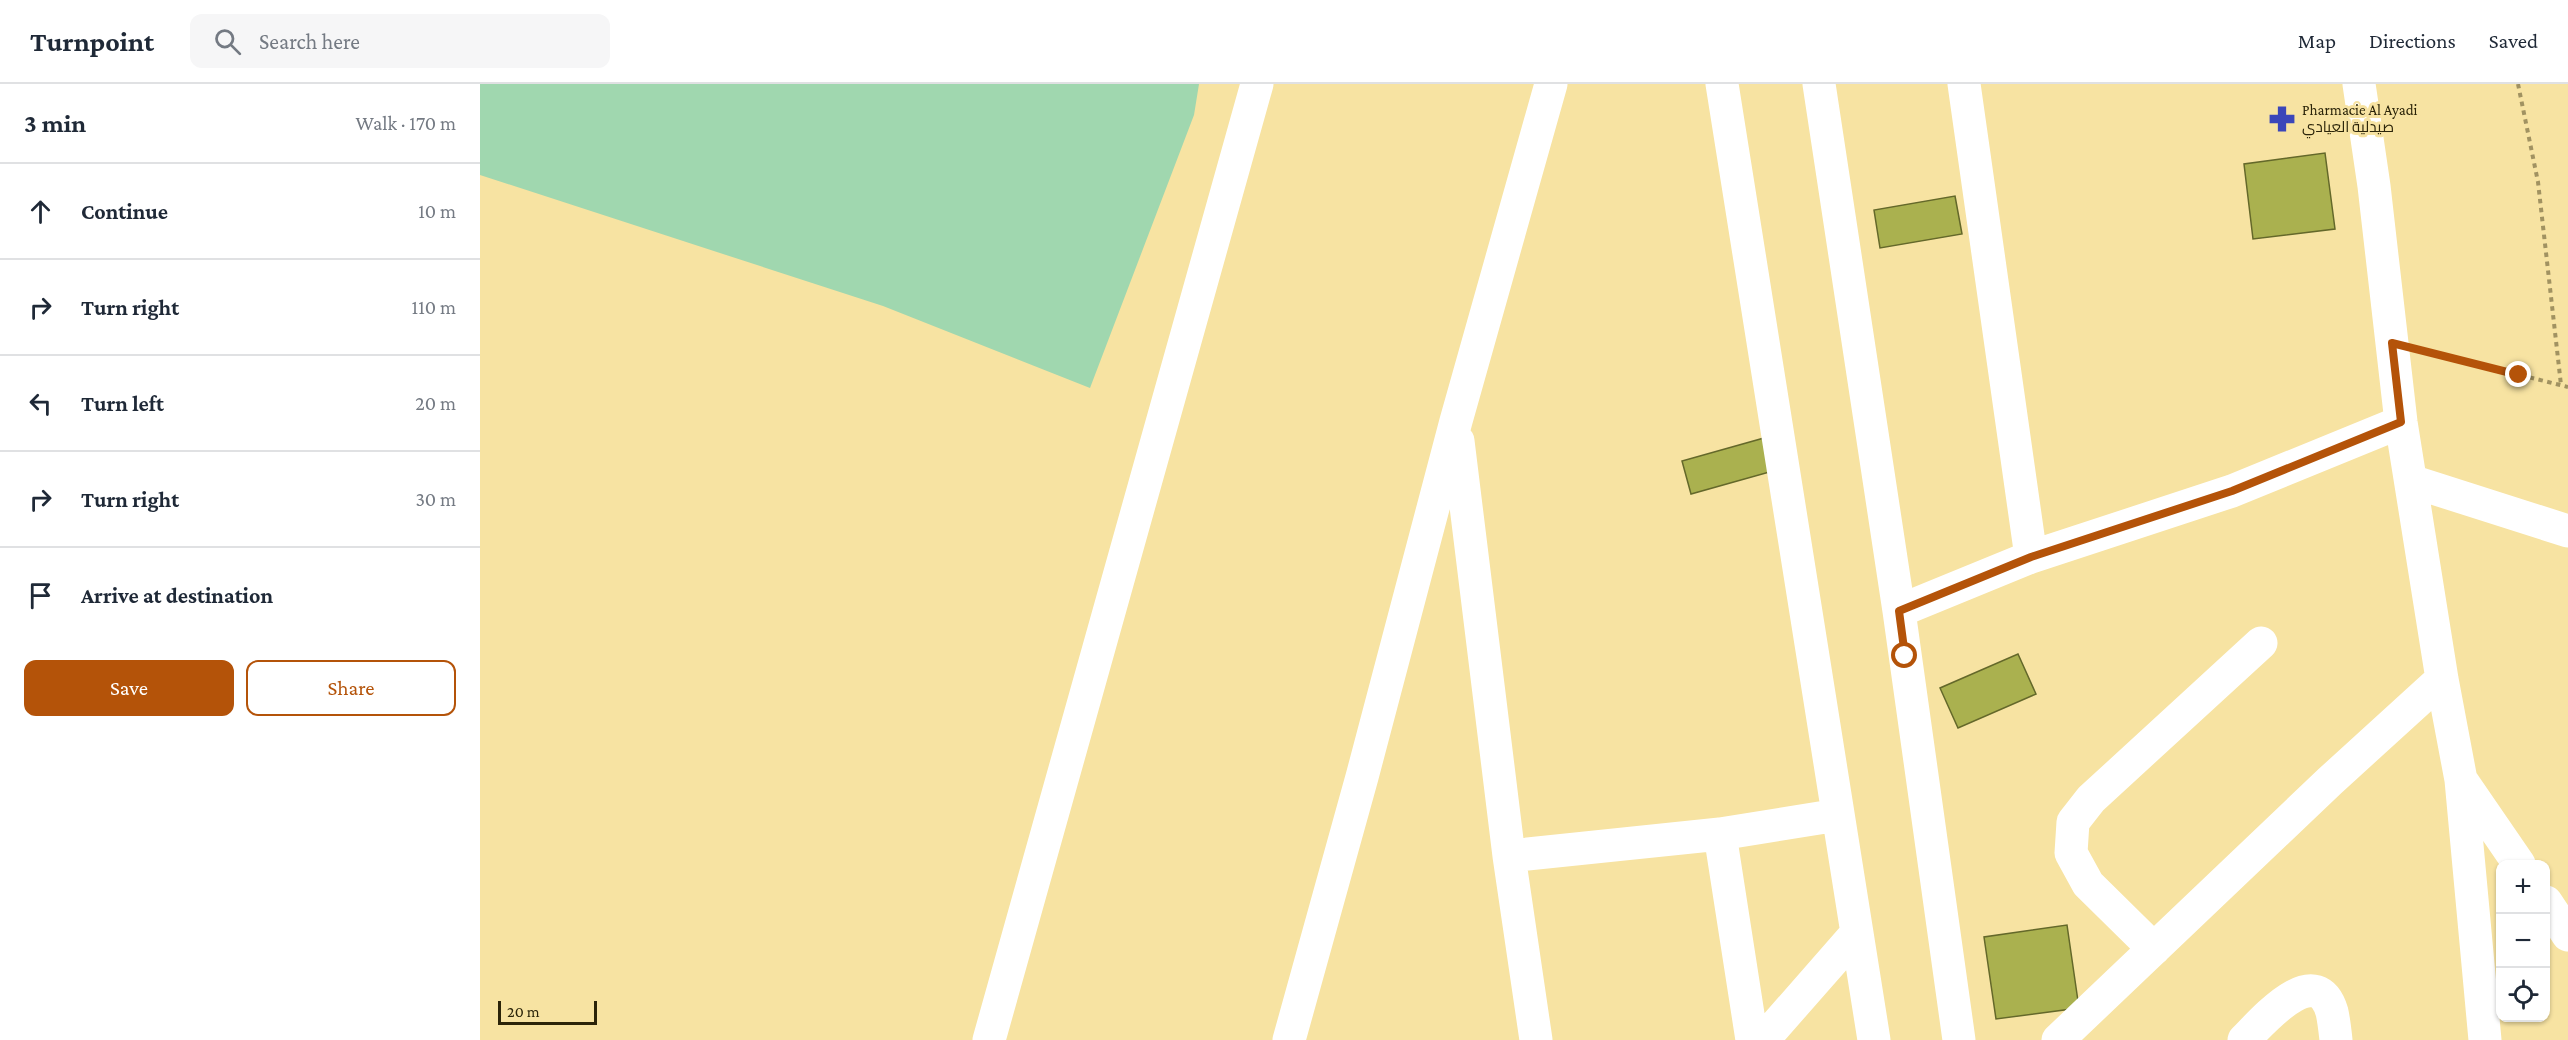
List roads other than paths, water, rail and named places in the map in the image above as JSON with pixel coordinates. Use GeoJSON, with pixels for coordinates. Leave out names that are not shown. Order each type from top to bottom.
{"type":"FeatureCollection","features":[{"type":"Feature","properties":{"kind":"street"},"geometry":{"type":"LineString","coordinates":[[989,1040],[1257,84]]}},
{"type":"Feature","properties":{"kind":"street"},"geometry":{"type":"LineString","coordinates":[[1289,1040],[1362,777],[1456,421],[1551,84]]}},
{"type":"Feature","properties":{"kind":"street"},"geometry":{"type":"LineString","coordinates":[[1722,84],[1874,1040]]}},
{"type":"Feature","properties":{"kind":"street"},"geometry":{"type":"LineString","coordinates":[[1819,84],[1899,611],[1959,1040]]}},
{"type":"Feature","properties":{"kind":"street"},"geometry":{"type":"LineString","coordinates":[[1964,84],[2031,557]]}},
{"type":"Feature","properties":{"kind":"street"},"geometry":{"type":"LineString","coordinates":[[2359,84],[2374,186],[2401,422],[2442,679],[2461,780],[2485,1040]]}},
{"type":"Feature","properties":{"kind":"street"},"geometry":{"type":"LineString","coordinates":[[1456,421],[1509,856],[1536,1040]]}},
{"type":"Feature","properties":{"kind":"street"},"geometry":{"type":"LineString","coordinates":[[1899,611],[2031,557],[2232,491],[2401,422]]}},
{"type":"Feature","properties":{"kind":"street"},"geometry":{"type":"LineString","coordinates":[[2411,481],[2568,531]]}},
{"type":"Feature","properties":{"kind":"street"},"geometry":{"type":"LineString","coordinates":[[2154,949],[2088,884],[2072,853],[2073,822],[2091,799],[2260,643]]}},
{"type":"Feature","properties":{"kind":"street"},"geometry":{"type":"LineString","coordinates":[[2058,1040],[2330,781],[2442,679]]}},
{"type":"Feature","properties":{"kind":"street"},"geometry":{"type":"LineString","coordinates":[[2461,780],[2516,860]]}},
{"type":"Feature","properties":{"kind":"street"},"geometry":{"type":"LineString","coordinates":[[1509,856],[1720,834],[1838,815]]}},
{"type":"Feature","properties":{"kind":"street"},"geometry":{"type":"LineString","coordinates":[[1720,834],[1752,1040]]}},
{"type":"Feature","properties":{"kind":"street"},"geometry":{"type":"LineString","coordinates":[[2550,908],[2568,935]]}},
{"type":"Feature","properties":{"kind":"street"},"geometry":{"type":"LineString","coordinates":[[1763,1040],[1856,934]]}},
{"type":"Feature","properties":{"kind":"street"},"geometry":{"type":"LineString","coordinates":[[2244,1040],[2281,1005],[2298,993],[2313,991],[2324,998],[2332,1011],[2336,1040]]}},
{"type":"Feature","properties":{"kind":"place","name":"Pharmacie Al Ayadi صيدلية العيادي"},"geometry":{"type":"Point","coordinates":[2282,119]}}]}
